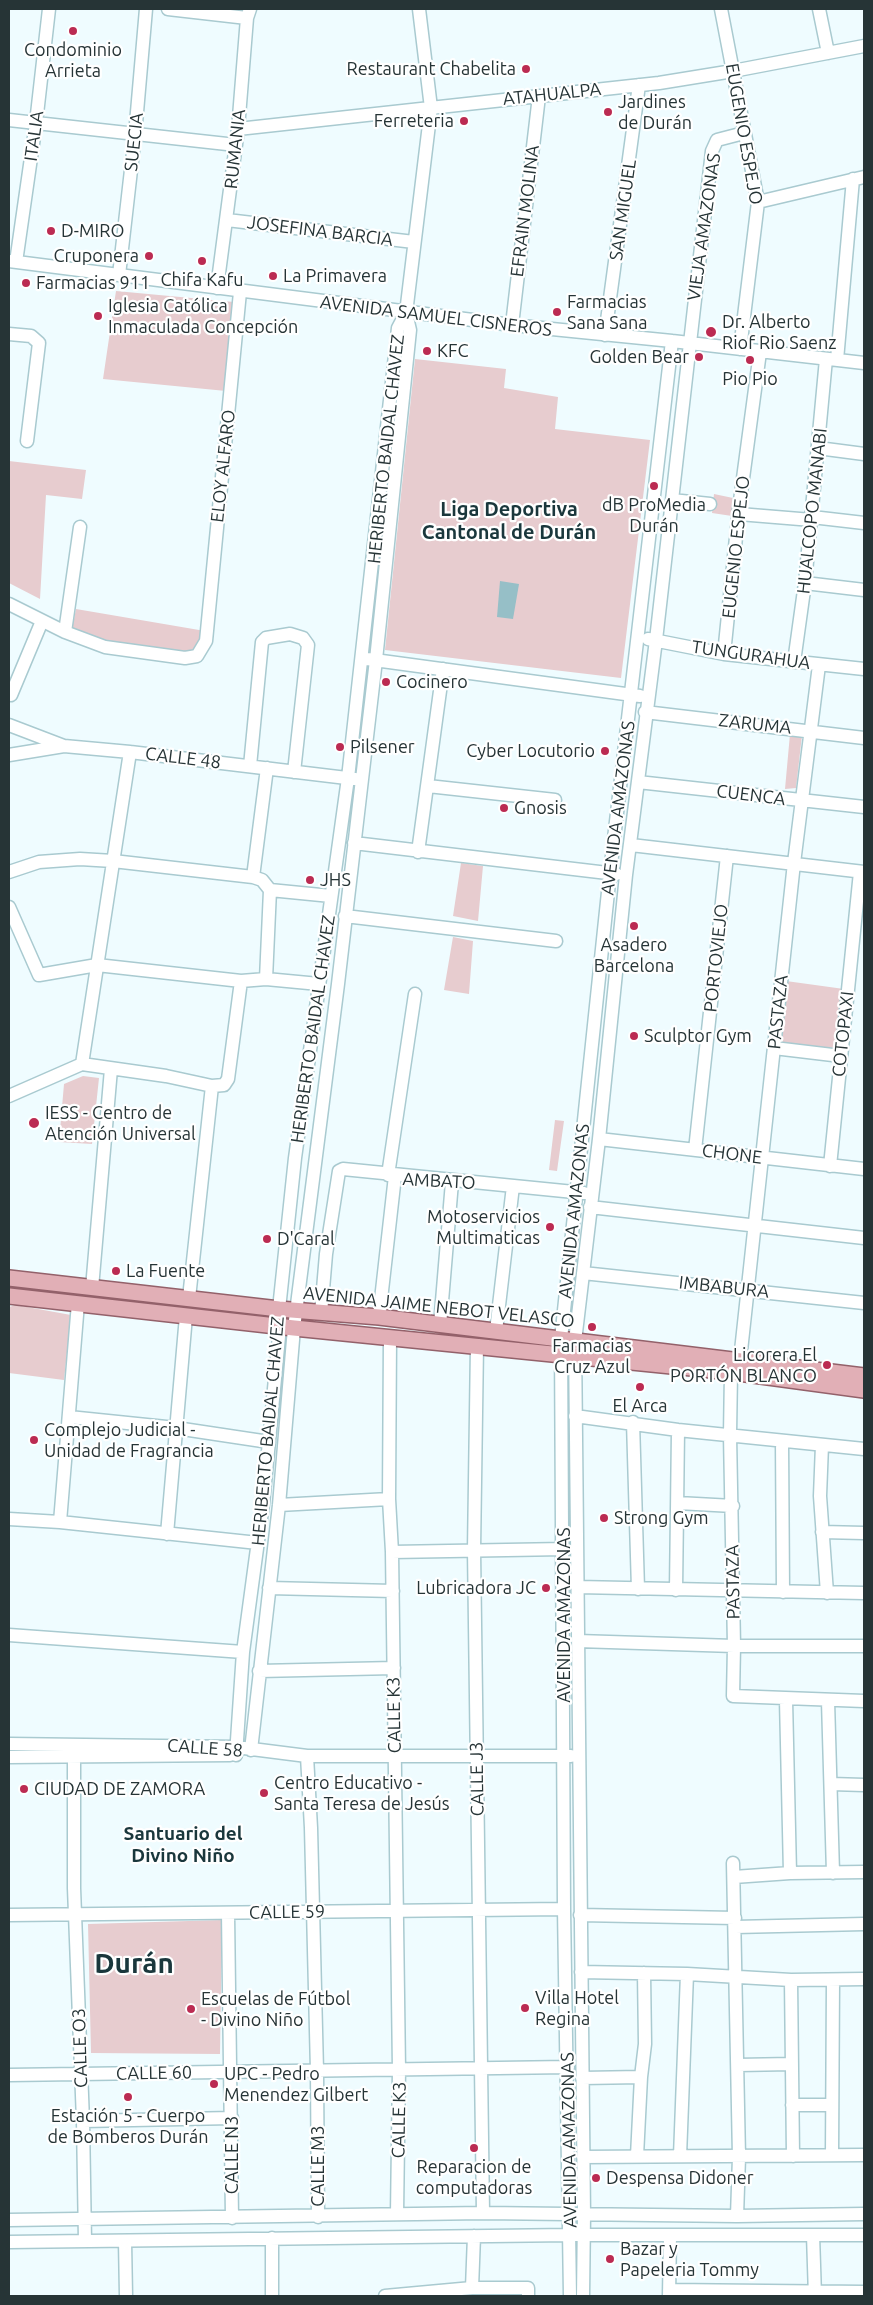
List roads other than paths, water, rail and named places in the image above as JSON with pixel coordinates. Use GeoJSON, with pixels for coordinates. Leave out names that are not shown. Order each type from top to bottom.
{"type":"FeatureCollection","features":[{"type":"Feature","properties":{"kind":"main road","name":"AVENIDA JAIME NEBOT VELASCO"},"geometry":{"type":"LineString","coordinates":[[9,1278],[279,1309],[379,1317],[496,1331],[568,1348]]}},
{"type":"Feature","properties":{"kind":"main road","name":"AVENIDA JAIME NEBOT VELASCO"},"geometry":{"type":"LineString","coordinates":[[9,1296],[390,1337],[476,1345],[568,1348],[736,1366],[864,1376]]}},
{"type":"Feature","properties":{"kind":"main road","name":"AVENIDA JAIME NEBOT VELASCO"},"geometry":{"type":"LineString","coordinates":[[736,1366],[864,1390]]}},
{"type":"Feature","properties":{"kind":"street","name":"ITALIA"},"geometry":{"type":"LineString","coordinates":[[12,262],[36,123],[49,9]]}},
{"type":"Feature","properties":{"kind":"street","name":"SUECIA"},"geometry":{"type":"LineString","coordinates":[[119,275],[135,135],[146,9]]}},
{"type":"Feature","properties":{"kind":"street"},"geometry":{"type":"LineString","coordinates":[[168,9],[249,14]]}},
{"type":"Feature","properties":{"kind":"street"},"geometry":{"type":"LineString","coordinates":[[406,313],[431,108],[419,9]]}},
{"type":"Feature","properties":{"kind":"street","name":"EUGENIO ESPEJO"},"geometry":{"type":"LineString","coordinates":[[721,9],[758,202],[740,349]]}},
{"type":"Feature","properties":{"kind":"street"},"geometry":{"type":"LineString","coordinates":[[820,9],[828,53]]}},
{"type":"Feature","properties":{"kind":"street","name":"RUMANIA"},"geometry":{"type":"LineString","coordinates":[[217,288],[238,129],[249,14]]}},
{"type":"Feature","properties":{"kind":"street","name":"ATAHUALPA"},"geometry":{"type":"LineString","coordinates":[[238,129],[639,85],[734,71],[864,46]]}},
{"type":"Feature","properties":{"kind":"street","name":"SAN MIGUEL"},"geometry":{"type":"LineString","coordinates":[[605,336],[639,85]]}},
{"type":"Feature","properties":{"kind":"street","name":"EFRAIN MOLINA"},"geometry":{"type":"LineString","coordinates":[[512,325],[539,96]]}},
{"type":"Feature","properties":{"kind":"street"},"geometry":{"type":"LineString","coordinates":[[9,120],[236,145]]}},
{"type":"Feature","properties":{"kind":"street","name":"VIEJA AMAZONAS"},"geometry":{"type":"LineString","coordinates":[[688,342],[712,151],[717,140],[744,133]]}},
{"type":"Feature","properties":{"kind":"street"},"geometry":{"type":"LineString","coordinates":[[758,202],[859,178]]}},
{"type":"Feature","properties":{"kind":"street","name":"HUALCOPO MANABI"},"geometry":{"type":"LineString","coordinates":[[794,662],[805,583],[818,448],[859,178]]}},
{"type":"Feature","properties":{"kind":"street","name":"JOSEFINA BARCIA"},"geometry":{"type":"LineString","coordinates":[[227,220],[414,242]]}},
{"type":"Feature","properties":{"kind":"street","name":"AVENIDA SAMUEL CISNEROS"},"geometry":{"type":"LineString","coordinates":[[12,262],[406,313],[605,336],[688,342],[864,363]]}},
{"type":"Feature","properties":{"kind":"street","name":"ELOY ALFARO"},"geometry":{"type":"LineString","coordinates":[[65,632],[105,647],[185,658],[197,656],[206,641],[240,292]]}},
{"type":"Feature","properties":{"kind":"street","name":"HERIBERTO BAIDAL CHAVEZ"},"geometry":{"type":"LineString","coordinates":[[251,1750],[279,1505],[287,1327],[279,1309],[295,1158],[348,778],[398,328],[406,313]]}},
{"type":"Feature","properties":{"kind":"street","name":"HERIBERTO BAIDAL CHAVEZ"},"geometry":{"type":"LineString","coordinates":[[236,1751],[243,1652],[269,1442],[287,1327],[296,1310],[376,660],[410,330],[406,313]]}},
{"type":"Feature","properties":{"kind":"street"},"geometry":{"type":"LineString","coordinates":[[9,334],[31,336],[36,338],[39,343],[27,441]]}},
{"type":"Feature","properties":{"kind":"street","name":"AVENIDA AMAZONAS"},"geometry":{"type":"LineString","coordinates":[[570,2296],[568,2068],[564,1909],[564,1549],[568,1348],[576,1193],[610,873],[672,341]]}},
{"type":"Feature","properties":{"kind":"street","name":"AVENIDA AMAZONAS"},"geometry":{"type":"LineString","coordinates":[[583,2296],[584,2215],[578,1587],[575,1416],[568,1348],[583,1273],[599,1139],[626,875],[645,712],[656,640],[688,342]]}},
{"type":"Feature","properties":{"kind":"street","name":"EUGENIO ESPEJO"},"geometry":{"type":"LineString","coordinates":[[724,654],[739,514],[760,352]]}},
{"type":"Feature","properties":{"kind":"street"},"geometry":{"type":"LineString","coordinates":[[818,448],[864,454]]}},
{"type":"Feature","properties":{"kind":"street"},"geometry":{"type":"LineString","coordinates":[[672,500],[710,504]]}},
{"type":"Feature","properties":{"kind":"street"},"geometry":{"type":"LineString","coordinates":[[739,514],[864,523]]}},
{"type":"Feature","properties":{"kind":"street"},"geometry":{"type":"LineString","coordinates":[[9,604],[65,632],[80,527]]}},
{"type":"Feature","properties":{"kind":"street"},"geometry":{"type":"LineString","coordinates":[[805,583],[864,590]]}},
{"type":"Feature","properties":{"kind":"street"},"geometry":{"type":"LineString","coordinates":[[11,695],[42,621]]}},
{"type":"Feature","properties":{"kind":"street"},"geometry":{"type":"LineString","coordinates":[[250,766],[262,642],[266,638],[290,634],[303,638],[308,646],[294,772]]}},
{"type":"Feature","properties":{"kind":"street","name":"TUNGURAHUA"},"geometry":{"type":"LineString","coordinates":[[638,638],[724,654],[864,669]]}},
{"type":"Feature","properties":{"kind":"street"},"geometry":{"type":"LineString","coordinates":[[362,658],[648,697]]}},
{"type":"Feature","properties":{"kind":"street","name":"PASTAZA"},"geometry":{"type":"LineString","coordinates":[[819,665],[801,800],[763,1158],[748,1289],[736,1366],[730,1434],[733,1506],[733,1696],[786,1700],[864,1701]]}},
{"type":"Feature","properties":{"kind":"street"},"geometry":{"type":"LineString","coordinates":[[418,852],[443,669]]}},
{"type":"Feature","properties":{"kind":"street","name":"ZARUMA"},"geometry":{"type":"LineString","coordinates":[[645,712],[810,730],[864,738]]}},
{"type":"Feature","properties":{"kind":"street","name":"CALLE 48"},"geometry":{"type":"LineString","coordinates":[[9,724],[64,746],[130,752],[361,780]]}},
{"type":"Feature","properties":{"kind":"street"},"geometry":{"type":"LineString","coordinates":[[9,756],[64,746]]}},
{"type":"Feature","properties":{"kind":"street"},"geometry":{"type":"LineString","coordinates":[[82,1064],[130,752]]}},
{"type":"Feature","properties":{"kind":"street"},"geometry":{"type":"LineString","coordinates":[[253,877],[267,768]]}},
{"type":"Feature","properties":{"kind":"street","name":"CUENCA"},"geometry":{"type":"LineString","coordinates":[[638,782],[864,807]]}},
{"type":"Feature","properties":{"kind":"street"},"geometry":{"type":"LineString","coordinates":[[428,786],[555,800]]}},
{"type":"Feature","properties":{"kind":"street"},"geometry":{"type":"LineString","coordinates":[[354,843],[418,852],[547,864],[626,875]]}},
{"type":"Feature","properties":{"kind":"street"},"geometry":{"type":"LineString","coordinates":[[631,845],[862,872]]}},
{"type":"Feature","properties":{"kind":"street","name":"PORTOVIEJO"},"geometry":{"type":"LineString","coordinates":[[695,1150],[727,856]]}},
{"type":"Feature","properties":{"kind":"street"},"geometry":{"type":"LineString","coordinates":[[9,872],[39,862],[57,860],[113,861],[253,877],[262,880],[270,890],[266,979]]}},
{"type":"Feature","properties":{"kind":"street","name":"COTOPAXI"},"geometry":{"type":"LineString","coordinates":[[830,1166],[862,872]]}},
{"type":"Feature","properties":{"kind":"street"},"geometry":{"type":"LineString","coordinates":[[270,890],[331,896]]}},
{"type":"Feature","properties":{"kind":"street"},"geometry":{"type":"LineString","coordinates":[[9,907],[39,975],[97,965],[241,981],[266,979],[319,984]]}},
{"type":"Feature","properties":{"kind":"street"},"geometry":{"type":"LineString","coordinates":[[345,916],[556,941]]}},
{"type":"Feature","properties":{"kind":"street"},"geometry":{"type":"LineString","coordinates":[[9,1096],[82,1064],[166,1076],[212,1086],[224,1085],[228,1079],[241,981]]}},
{"type":"Feature","properties":{"kind":"street"},"geometry":{"type":"LineString","coordinates":[[321,1312],[337,1176],[343,1169],[392,1176],[414,994]]}},
{"type":"Feature","properties":{"kind":"street"},"geometry":{"type":"LineString","coordinates":[[774,1048],[841,1056]]}},
{"type":"Feature","properties":{"kind":"street"},"geometry":{"type":"LineString","coordinates":[[92,1288],[111,1069]]}},
{"type":"Feature","properties":{"kind":"street"},"geometry":{"type":"LineString","coordinates":[[189,1298],[212,1086]]}},
{"type":"Feature","properties":{"kind":"street","name":"CHONE"},"geometry":{"type":"LineString","coordinates":[[599,1139],[864,1169]]}},
{"type":"Feature","properties":{"kind":"street","name":"AMBATO"},"geometry":{"type":"LineString","coordinates":[[379,1317],[392,1176],[592,1194]]}},
{"type":"Feature","properties":{"kind":"street"},"geometry":{"type":"LineString","coordinates":[[440,1325],[452,1182]]}},
{"type":"Feature","properties":{"kind":"street"},"geometry":{"type":"LineString","coordinates":[[496,1331],[513,1186]]}},
{"type":"Feature","properties":{"kind":"street"},"geometry":{"type":"LineString","coordinates":[[590,1207],[864,1238]]}},
{"type":"Feature","properties":{"kind":"street","name":"IMBABURA"},"geometry":{"type":"LineString","coordinates":[[583,1273],[748,1289],[864,1303]]}},
{"type":"Feature","properties":{"kind":"street"},"geometry":{"type":"LineString","coordinates":[[60,1522],[78,1303]]}},
{"type":"Feature","properties":{"kind":"street"},"geometry":{"type":"LineString","coordinates":[[167,1534],[186,1316]]}},
{"type":"Feature","properties":{"kind":"street","name":"CALLE K3"},"geometry":{"type":"LineString","coordinates":[[390,1337],[389,1499],[393,1591],[399,2070],[397,2214]]}},
{"type":"Feature","properties":{"kind":"street","name":"CALLE J3"},"geometry":{"type":"LineString","coordinates":[[476,1345],[474,1550],[483,2213]]}},
{"type":"Feature","properties":{"kind":"street"},"geometry":{"type":"LineString","coordinates":[[575,1416],[633,1422],[678,1430],[864,1449]]}},
{"type":"Feature","properties":{"kind":"street"},"geometry":{"type":"LineString","coordinates":[[69,1418],[176,1428],[269,1442]]}},
{"type":"Feature","properties":{"kind":"street"},"geometry":{"type":"LineString","coordinates":[[633,1422],[638,1589]]}},
{"type":"Feature","properties":{"kind":"street"},"geometry":{"type":"LineString","coordinates":[[676,1590],[678,1430]]}},
{"type":"Feature","properties":{"kind":"street"},"geometry":{"type":"LineString","coordinates":[[782,1441],[783,1592]]}},
{"type":"Feature","properties":{"kind":"street"},"geometry":{"type":"LineString","coordinates":[[822,1444],[820,1496],[827,1592]]}},
{"type":"Feature","properties":{"kind":"street"},"geometry":{"type":"LineString","coordinates":[[279,1505],[389,1499]]}},
{"type":"Feature","properties":{"kind":"street"},"geometry":{"type":"LineString","coordinates":[[678,1503],[733,1506]]}},
{"type":"Feature","properties":{"kind":"street"},"geometry":{"type":"LineString","coordinates":[[9,1519],[60,1522],[258,1543]]}},
{"type":"Feature","properties":{"kind":"street"},"geometry":{"type":"LineString","coordinates":[[822,1532],[864,1533]]}},
{"type":"Feature","properties":{"kind":"street"},"geometry":{"type":"LineString","coordinates":[[392,1552],[564,1549]]}},
{"type":"Feature","properties":{"kind":"street"},"geometry":{"type":"LineString","coordinates":[[578,1587],[864,1593]]}},
{"type":"Feature","properties":{"kind":"street"},"geometry":{"type":"LineString","coordinates":[[270,1588],[393,1591]]}},
{"type":"Feature","properties":{"kind":"street"},"geometry":{"type":"LineString","coordinates":[[9,1635],[243,1652]]}},
{"type":"Feature","properties":{"kind":"street"},"geometry":{"type":"LineString","coordinates":[[578,1641],[734,1646],[864,1646]]}},
{"type":"Feature","properties":{"kind":"street"},"geometry":{"type":"LineString","coordinates":[[259,1671],[394,1668]]}},
{"type":"Feature","properties":{"kind":"street"},"geometry":{"type":"LineString","coordinates":[[786,1700],[790,1873]]}},
{"type":"Feature","properties":{"kind":"street"},"geometry":{"type":"LineString","coordinates":[[828,1701],[833,1873]]}},
{"type":"Feature","properties":{"kind":"street","name":"CALLE 58"},"geometry":{"type":"LineString","coordinates":[[9,1744],[236,1751]]}},
{"type":"Feature","properties":{"kind":"street"},"geometry":{"type":"LineString","coordinates":[[251,1750],[306,1756],[477,1757],[579,1755]]}},
{"type":"Feature","properties":{"kind":"street","name":"CALLE 58"},"geometry":{"type":"LineString","coordinates":[[9,1757],[74,1757],[251,1750]]}},
{"type":"Feature","properties":{"kind":"street","name":"CALLE M3"},"geometry":{"type":"LineString","coordinates":[[306,1756],[318,2071],[318,2217]]}},
{"type":"Feature","properties":{"kind":"street","name":"CALLE O3"},"geometry":{"type":"LineString","coordinates":[[74,1757],[75,1914],[83,2121],[85,2241]]}},
{"type":"Feature","properties":{"kind":"street"},"geometry":{"type":"LineString","coordinates":[[830,1784],[864,1785]]}},
{"type":"Feature","properties":{"kind":"street"},"geometry":{"type":"LineString","coordinates":[[734,1864],[739,2157],[737,2216]]}},
{"type":"Feature","properties":{"kind":"street"},"geometry":{"type":"LineString","coordinates":[[734,1877],[790,1873],[864,1872]]}},
{"type":"Feature","properties":{"kind":"street","name":"CALLE 59"},"geometry":{"type":"LineString","coordinates":[[9,1915],[564,1909]]}},
{"type":"Feature","properties":{"kind":"street","name":"CALLE N3"},"geometry":{"type":"LineString","coordinates":[[228,1913],[232,2218]]}},
{"type":"Feature","properties":{"kind":"street"},"geometry":{"type":"LineString","coordinates":[[580,1915],[735,1923],[864,1924]]}},
{"type":"Feature","properties":{"kind":"street"},"geometry":{"type":"LineString","coordinates":[[581,1972],[686,1974],[791,1980],[864,1979]]}},
{"type":"Feature","properties":{"kind":"street"},"geometry":{"type":"LineString","coordinates":[[637,2156],[641,2077],[646,2044],[644,1973]]}},
{"type":"Feature","properties":{"kind":"street"},"geometry":{"type":"LineString","coordinates":[[680,2156],[686,1974]]}},
{"type":"Feature","properties":{"kind":"street"},"geometry":{"type":"LineString","coordinates":[[791,1980],[793,2156]]}},
{"type":"Feature","properties":{"kind":"street"},"geometry":{"type":"LineString","coordinates":[[832,2155],[831,2105],[834,1980]]}},
{"type":"Feature","properties":{"kind":"street"},"geometry":{"type":"LineString","coordinates":[[738,2065],[791,2064]]}},
{"type":"Feature","properties":{"kind":"street","name":"CALLE 60"},"geometry":{"type":"LineString","coordinates":[[9,2074],[568,2068]]}},
{"type":"Feature","properties":{"kind":"street"},"geometry":{"type":"LineString","coordinates":[[582,2078],[641,2077]]}},
{"type":"Feature","properties":{"kind":"street"},"geometry":{"type":"LineString","coordinates":[[792,2106],[831,2105]]}},
{"type":"Feature","properties":{"kind":"street"},"geometry":{"type":"LineString","coordinates":[[83,2121],[232,2118]]}},
{"type":"Feature","properties":{"kind":"street"},"geometry":{"type":"LineString","coordinates":[[583,2157],[739,2157],[864,2154]]}},
{"type":"Feature","properties":{"kind":"street"},"geometry":{"type":"LineString","coordinates":[[9,2220],[318,2217],[483,2213],[737,2216],[864,2214]]}},
{"type":"Feature","properties":{"kind":"street"},"geometry":{"type":"LineString","coordinates":[[9,2242],[570,2234],[670,2236],[864,2235]]}},
{"type":"Feature","properties":{"kind":"street"},"geometry":{"type":"LineString","coordinates":[[813,2235],[815,2294]]}},
{"type":"Feature","properties":{"kind":"street"},"geometry":{"type":"LineString","coordinates":[[472,2288],[474,2236]]}},
{"type":"Feature","properties":{"kind":"street"},"geometry":{"type":"LineString","coordinates":[[670,2236],[669,2293],[815,2294],[864,2292]]}},
{"type":"Feature","properties":{"kind":"street"},"geometry":{"type":"LineString","coordinates":[[272,2238],[272,2296]]}},
{"type":"Feature","properties":{"kind":"street"},"geometry":{"type":"LineString","coordinates":[[125,2241],[126,2296]]}},
{"type":"Feature","properties":{"kind":"street"},"geometry":{"type":"LineString","coordinates":[[385,2296],[419,2295],[472,2288],[528,2288],[528,2296]]}},
{"type":"Feature","properties":{"kind":"water"},"geometry":{"type":"Polygon","coordinates":[[[500,581],[519,584],[513,619],[497,617],[500,581]]]}},
{"type":"Feature","properties":{"kind":"place","name":"Condominio Arrieta"},"geometry":{"type":"Point","coordinates":[73,31]}},
{"type":"Feature","properties":{"kind":"place","name":"Restaurant Chabelita"},"geometry":{"type":"Point","coordinates":[526,69]}},
{"type":"Feature","properties":{"kind":"place","name":"Jardines de Durán"},"geometry":{"type":"Point","coordinates":[608,112]}},
{"type":"Feature","properties":{"kind":"place","name":"Ferreteria"},"geometry":{"type":"Point","coordinates":[464,121]}},
{"type":"Feature","properties":{"kind":"place","name":"D-MIRO"},"geometry":{"type":"Point","coordinates":[51,231]}},
{"type":"Feature","properties":{"kind":"place","name":"Cruponera"},"geometry":{"type":"Point","coordinates":[149,256]}},
{"type":"Feature","properties":{"kind":"place","name":"Chifa Kafu"},"geometry":{"type":"Point","coordinates":[202,261]}},
{"type":"Feature","properties":{"kind":"place","name":"La Primavera"},"geometry":{"type":"Point","coordinates":[273,276]}},
{"type":"Feature","properties":{"kind":"place","name":"Farmacias 911"},"geometry":{"type":"Point","coordinates":[26,283]}},
{"type":"Feature","properties":{"kind":"place","name":"Farmacias Sana Sana"},"geometry":{"type":"Point","coordinates":[557,312]}},
{"type":"Feature","properties":{"kind":"place","name":"Iglesia Católica Inmaculada Concepción"},"geometry":{"type":"Point","coordinates":[98,316]}},
{"type":"Feature","properties":{"kind":"place","name":"Dr. Alberto Riof Rio Saenz"},"geometry":{"type":"Point","coordinates":[711,332]}},
{"type":"Feature","properties":{"kind":"place","name":"KFC"},"geometry":{"type":"Point","coordinates":[427,351]}},
{"type":"Feature","properties":{"kind":"place","name":"Golden Bear"},"geometry":{"type":"Point","coordinates":[699,357]}},
{"type":"Feature","properties":{"kind":"place","name":"Pio Pio"},"geometry":{"type":"Point","coordinates":[750,360]}},
{"type":"Feature","properties":{"kind":"place","name":"dB ProMedia Durán"},"geometry":{"type":"Point","coordinates":[654,486]}},
{"type":"Feature","properties":{"kind":"place","name":"Cocinero"},"geometry":{"type":"Point","coordinates":[386,682]}},
{"type":"Feature","properties":{"kind":"place","name":"Pilsener"},"geometry":{"type":"Point","coordinates":[340,747]}},
{"type":"Feature","properties":{"kind":"place","name":"Cyber Locutorio"},"geometry":{"type":"Point","coordinates":[605,751]}},
{"type":"Feature","properties":{"kind":"place","name":"Gnosis"},"geometry":{"type":"Point","coordinates":[504,808]}},
{"type":"Feature","properties":{"kind":"place","name":"JHS"},"geometry":{"type":"Point","coordinates":[310,880]}},
{"type":"Feature","properties":{"kind":"place","name":"Asadero Barcelona"},"geometry":{"type":"Point","coordinates":[634,926]}},
{"type":"Feature","properties":{"kind":"place","name":"Sculptor Gym"},"geometry":{"type":"Point","coordinates":[634,1036]}},
{"type":"Feature","properties":{"kind":"place","name":"IESS - Centro de Atención Universal"},"geometry":{"type":"Point","coordinates":[34,1123]}},
{"type":"Feature","properties":{"kind":"place","name":"Motoservicios Multimaticas"},"geometry":{"type":"Point","coordinates":[550,1227]}},
{"type":"Feature","properties":{"kind":"place","name":"D'Caral"},"geometry":{"type":"Point","coordinates":[267,1239]}},
{"type":"Feature","properties":{"kind":"place","name":"La Fuente"},"geometry":{"type":"Point","coordinates":[116,1271]}},
{"type":"Feature","properties":{"kind":"place","name":"Farmacias Cruz Azul"},"geometry":{"type":"Point","coordinates":[592,1327]}},
{"type":"Feature","properties":{"kind":"place","name":"Licorera El PORTÓN BLANCO"},"geometry":{"type":"Point","coordinates":[827,1365]}},
{"type":"Feature","properties":{"kind":"place","name":"El Arca"},"geometry":{"type":"Point","coordinates":[640,1387]}},
{"type":"Feature","properties":{"kind":"place","name":"Complejo Judicial - Unidad de Fragrancia"},"geometry":{"type":"Point","coordinates":[34,1440]}},
{"type":"Feature","properties":{"kind":"place","name":"Strong Gym"},"geometry":{"type":"Point","coordinates":[604,1518]}},
{"type":"Feature","properties":{"kind":"place","name":"Lubricadora JC"},"geometry":{"type":"Point","coordinates":[546,1588]}},
{"type":"Feature","properties":{"kind":"place","name":"CIUDAD DE ZAMORA"},"geometry":{"type":"Point","coordinates":[24,1789]}},
{"type":"Feature","properties":{"kind":"place","name":"Centro Educativo - Santa Teresa de Jesús"},"geometry":{"type":"Point","coordinates":[264,1793]}},
{"type":"Feature","properties":{"kind":"place","name":"Villa Hotel Regina"},"geometry":{"type":"Point","coordinates":[525,2008]}},
{"type":"Feature","properties":{"kind":"place","name":"Escuelas de Fútbol - Divino Niño"},"geometry":{"type":"Point","coordinates":[191,2009]}},
{"type":"Feature","properties":{"kind":"place","name":"UPC - Pedro Menendez Gilbert"},"geometry":{"type":"Point","coordinates":[214,2084]}},
{"type":"Feature","properties":{"kind":"place","name":"Estación 5 - Cuerpo de Bomberos Durán"},"geometry":{"type":"Point","coordinates":[128,2097]}},
{"type":"Feature","properties":{"kind":"place","name":"Reparacion de computadoras"},"geometry":{"type":"Point","coordinates":[474,2148]}},
{"type":"Feature","properties":{"kind":"place","name":"Despensa Didoner"},"geometry":{"type":"Point","coordinates":[596,2178]}},
{"type":"Feature","properties":{"kind":"place","name":"Bazar y Papeleria Tommy"},"geometry":{"type":"Point","coordinates":[610,2259]}},
{"type":"Feature","properties":{"kind":"district","name":"Liga Deportiva Cantonal de Durán"},"geometry":{"type":"Point","coordinates":[509,520]}},
{"type":"Feature","properties":{"kind":"district","name":"Santuario del Divino Niño"},"geometry":{"type":"Point","coordinates":[183,1845]}},
{"type":"Feature","properties":{"kind":"district","name":"Durán"},"geometry":{"type":"Point","coordinates":[134,1964]}}]}
